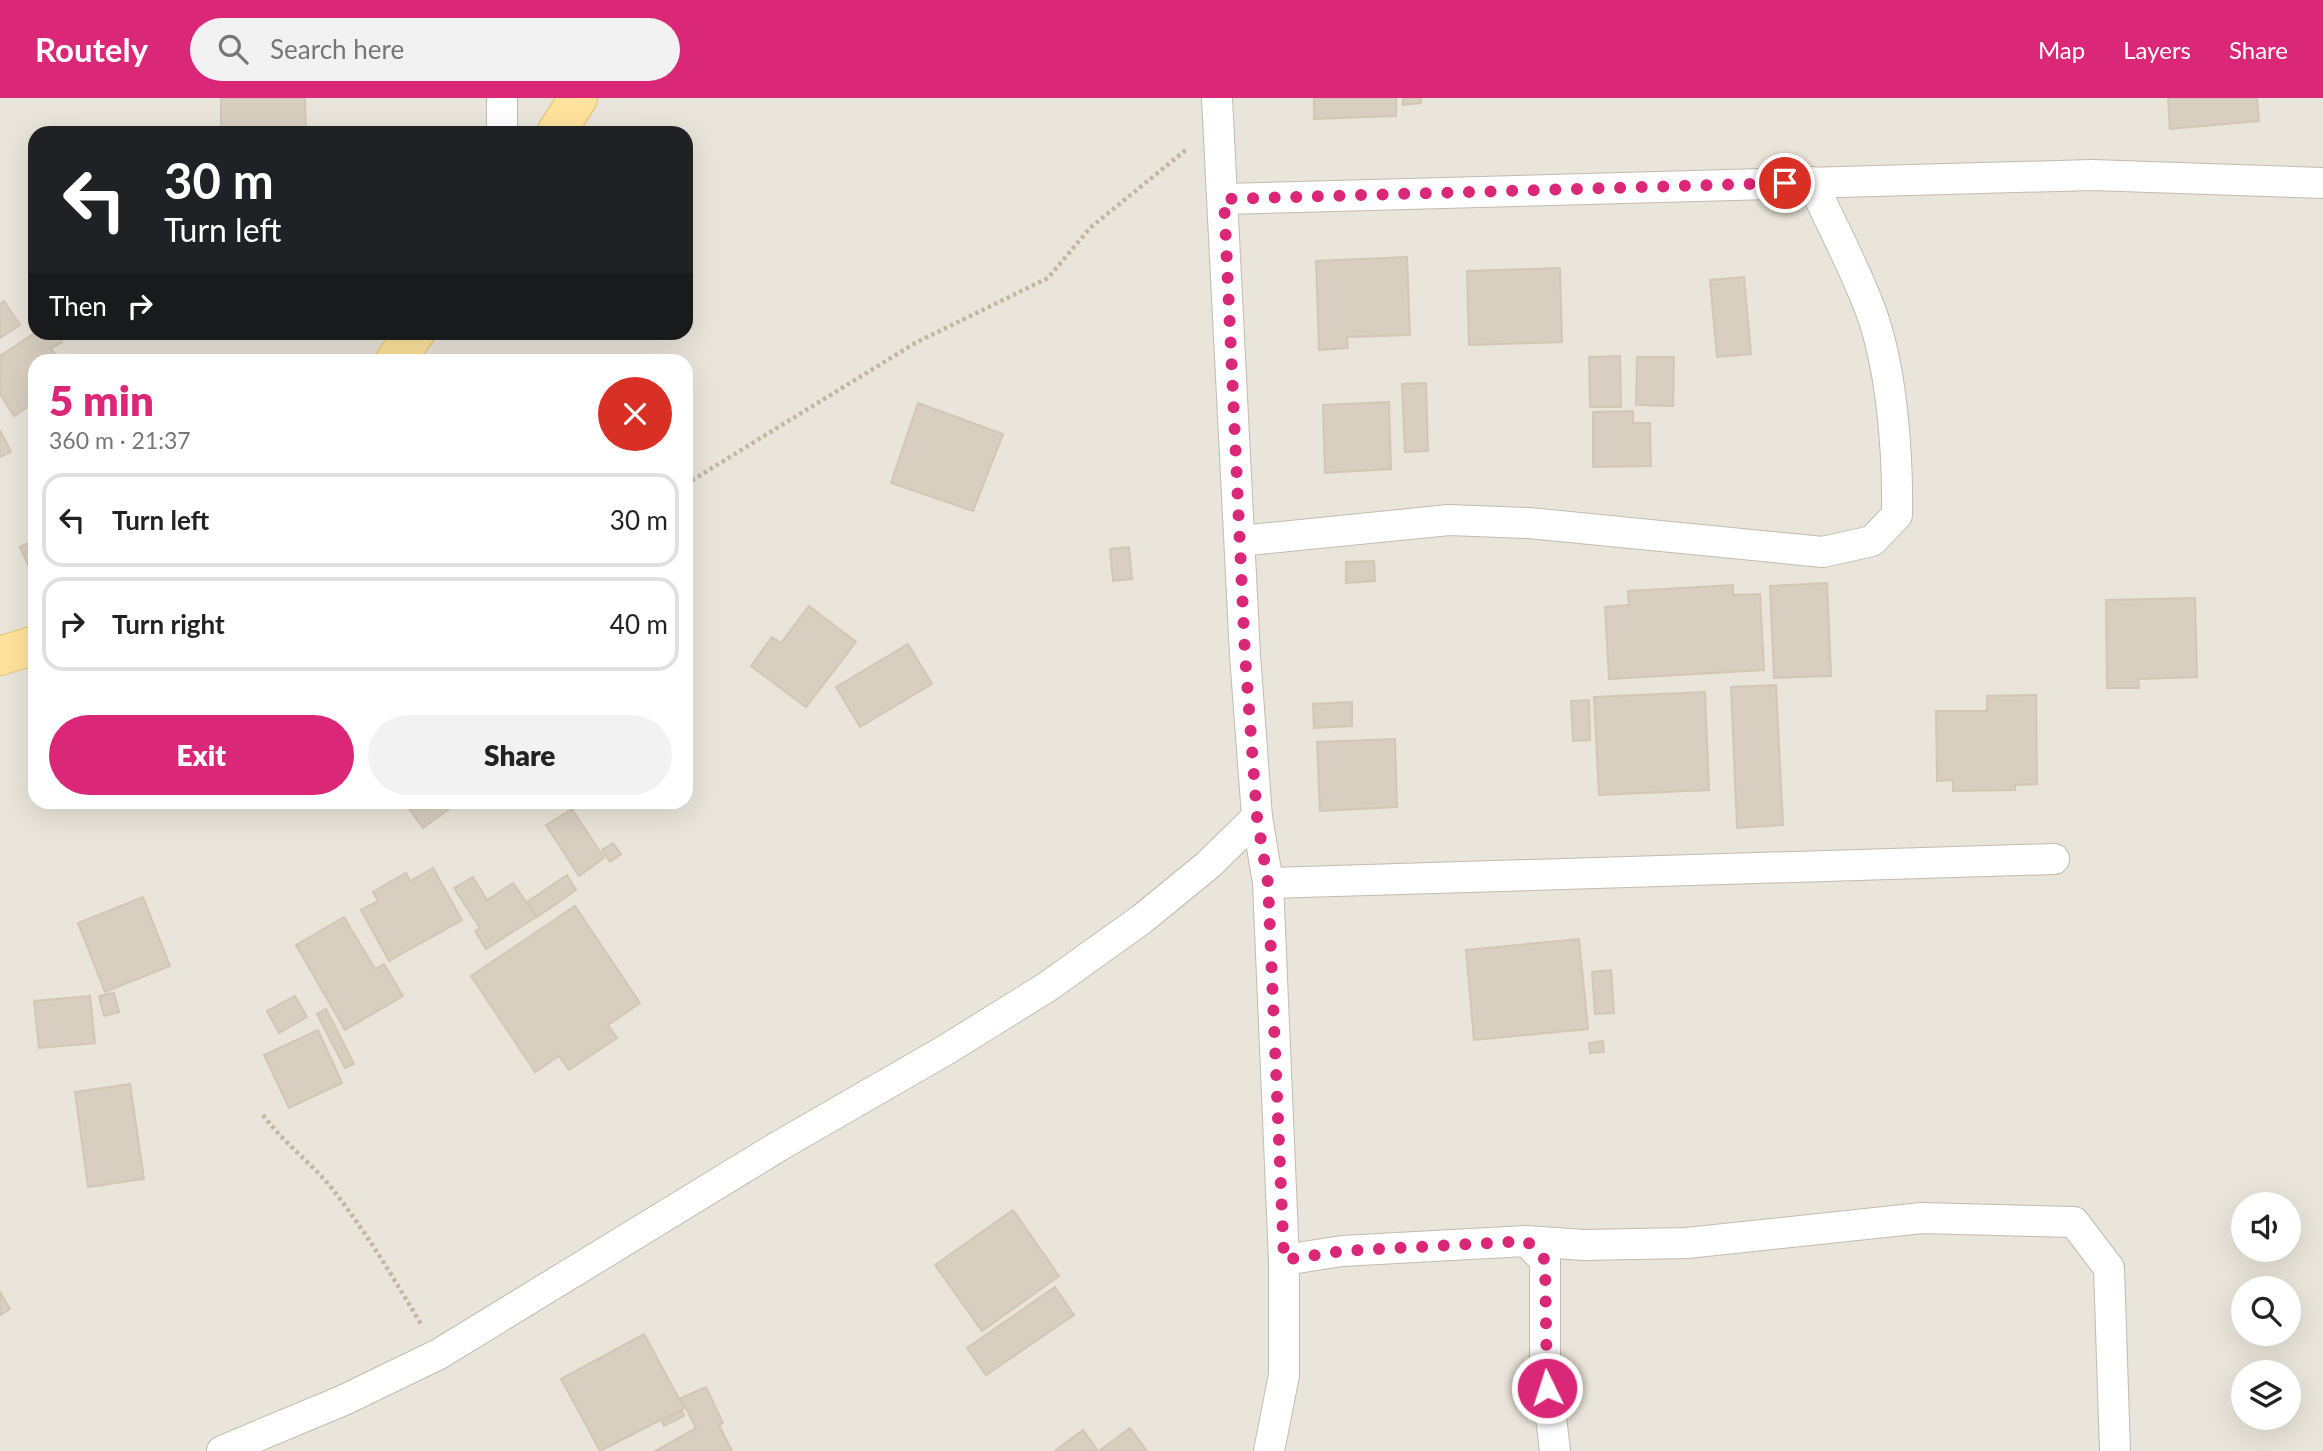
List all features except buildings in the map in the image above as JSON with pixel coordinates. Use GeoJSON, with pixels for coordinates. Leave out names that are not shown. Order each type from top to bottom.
{"type":"FeatureCollection","features":[{"type":"Feature","properties":{"kind":"main road"},"geometry":{"type":"LineString","coordinates":[[560,126],[578,98]]}},
{"type":"Feature","properties":{"kind":"main road"},"geometry":{"type":"LineString","coordinates":[[0,656],[28,647]]}},
{"type":"Feature","properties":{"kind":"street"},"geometry":{"type":"LineString","coordinates":[[502,98],[502,126]]}},
{"type":"Feature","properties":{"kind":"street"},"geometry":{"type":"LineString","coordinates":[[1218,111],[1245,655],[1257,817],[1268,883],[1284,1260],[1284,1375],[1269,1451]]}},
{"type":"Feature","properties":{"kind":"street"},"geometry":{"type":"LineString","coordinates":[[1224,199],[2092,175],[2323,183]]}},
{"type":"Feature","properties":{"kind":"street"},"geometry":{"type":"LineString","coordinates":[[1240,541],[1449,520],[1529,523],[1823,552],[1872,541],[1897,515],[1898,482],[1889,391],[1871,311],[1812,182]]}},
{"type":"Feature","properties":{"kind":"street"},"geometry":{"type":"LineString","coordinates":[[222,1451],[344,1400],[439,1354],[1047,987],[1142,919],[1208,865],[1257,817]]}},
{"type":"Feature","properties":{"kind":"street"},"geometry":{"type":"LineString","coordinates":[[1268,883],[2054,859]]}},
{"type":"Feature","properties":{"kind":"street"},"geometry":{"type":"LineString","coordinates":[[1284,1260],[1342,1251],[1527,1241],[1584,1245],[1687,1243],[1922,1218],[2074,1222],[2109,1268],[2115,1451]]}},
{"type":"Feature","properties":{"kind":"street"},"geometry":{"type":"LineString","coordinates":[[1527,1241],[1545,1260],[1545,1367],[1555,1451]]}},
{"type":"Feature","properties":{"kind":"path"},"geometry":{"type":"LineString","coordinates":[[693,480],[915,343],[1048,278],[1090,228],[1218,111]]}},
{"type":"Feature","properties":{"kind":"path"},"geometry":{"type":"LineString","coordinates":[[263,1115],[282,1140],[327,1183],[370,1239],[439,1354]]}},
{"type":"Feature","properties":{"kind":"shaded area"},"geometry":{"type":"Polygon","coordinates":[[[0,98],[2323,98],[2323,1451],[0,1451],[0,98]]]}},
{"type":"Feature","properties":{"kind":"route"},"geometry":{"type":"LineString","coordinates":[[1547,1388],[1545,1260],[1527,1241],[1342,1251],[1284,1260],[1268,883],[1257,817],[1245,655],[1224,199],[1785,183]]}}]}
